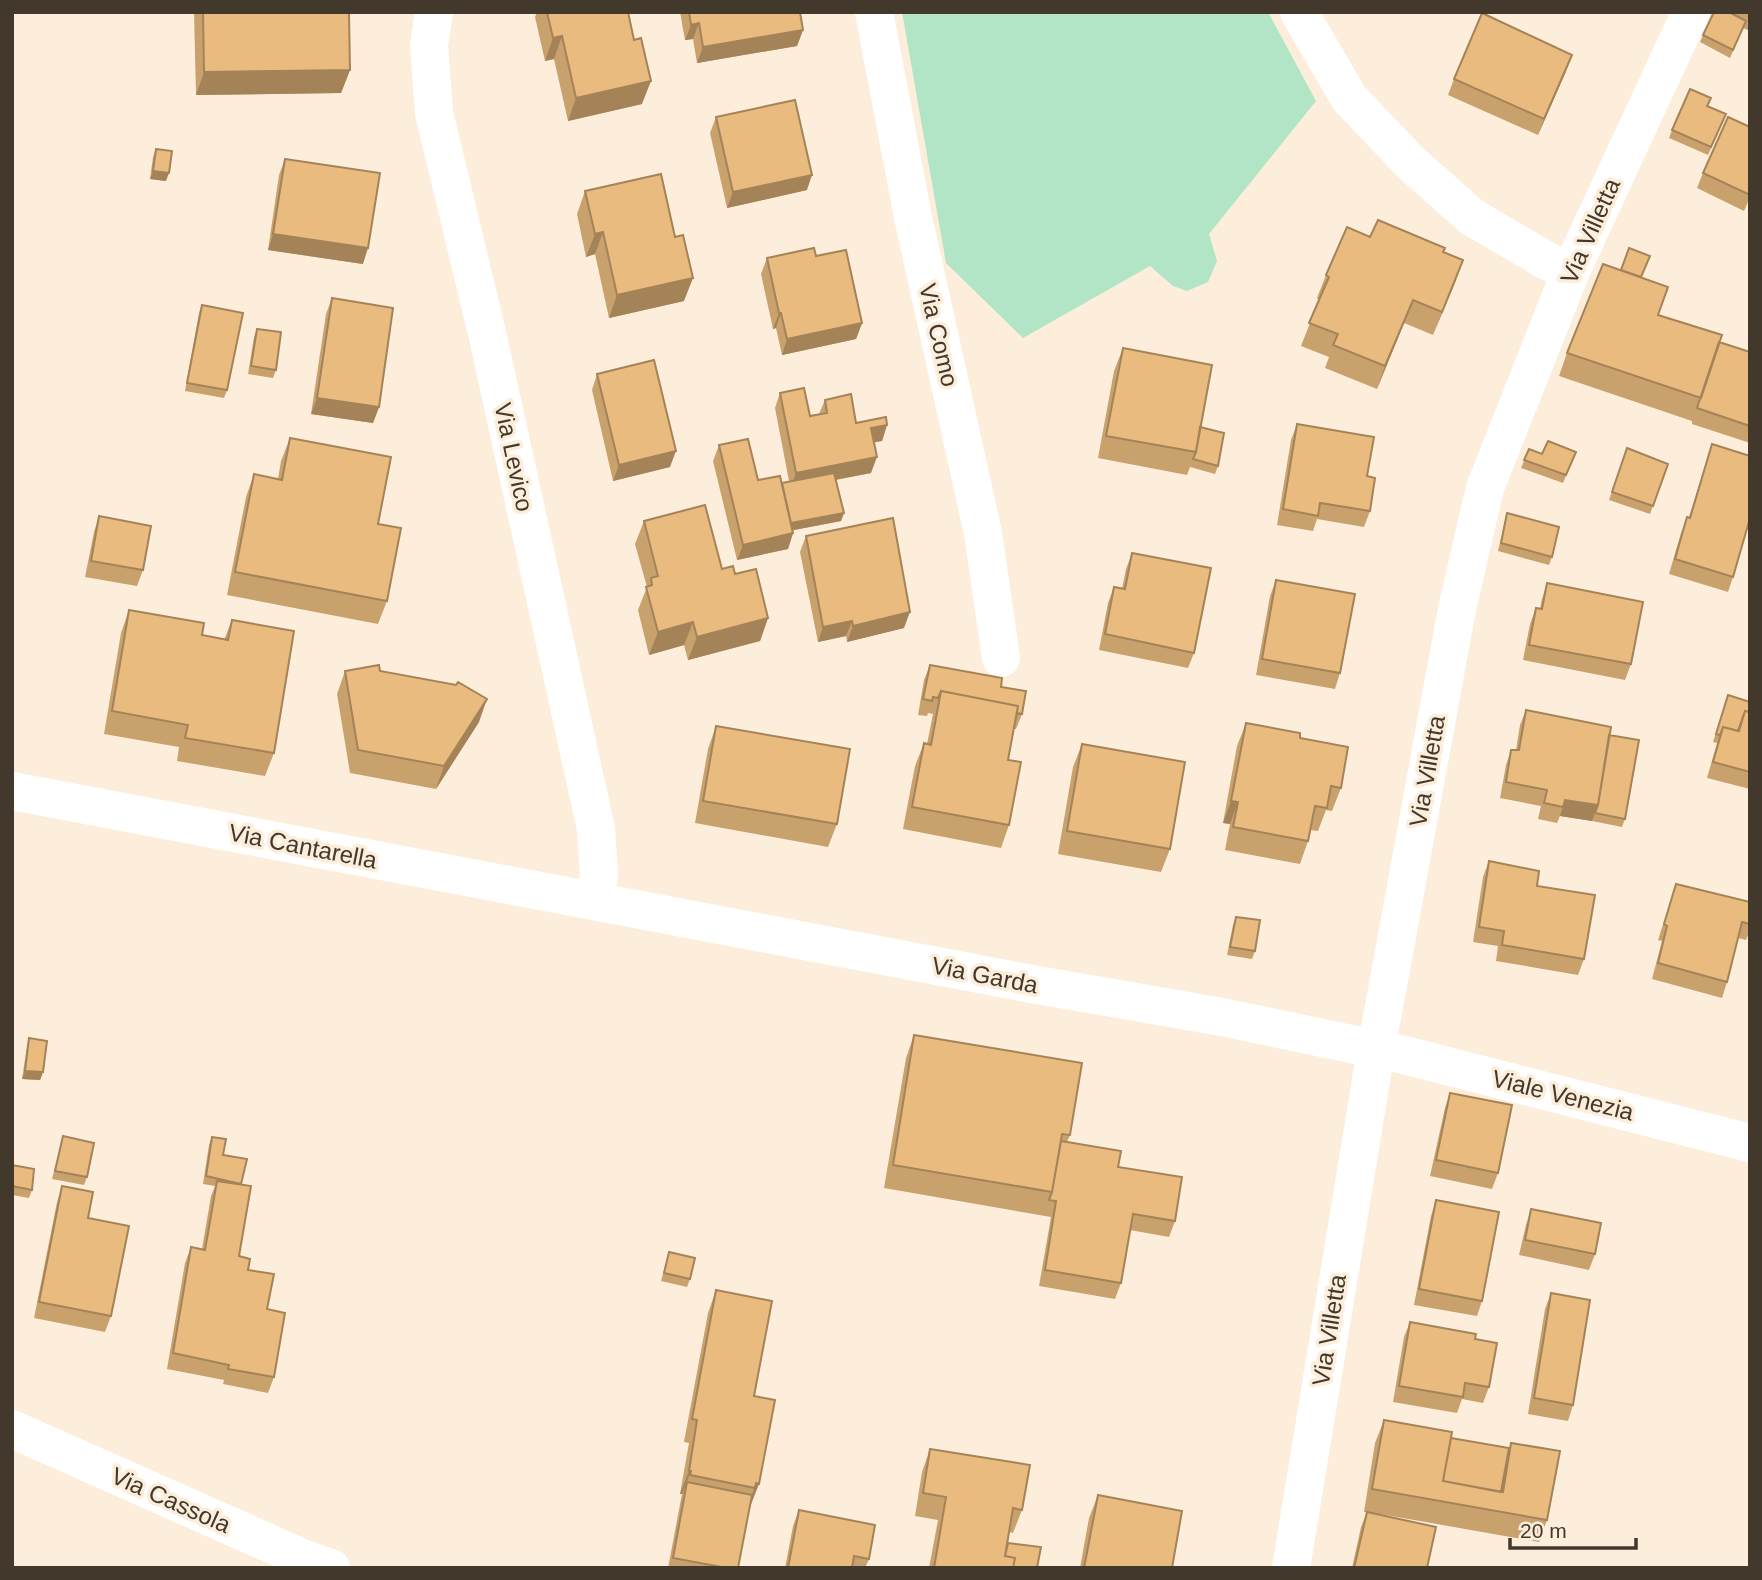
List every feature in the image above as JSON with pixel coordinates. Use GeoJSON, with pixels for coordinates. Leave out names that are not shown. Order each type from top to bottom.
{"type":"FeatureCollection","features":[{"type":"Feature","properties":{"kind":"street","name":"Via Levico"},"geometry":{"type":"LineString","coordinates":[[434,12],[429,45],[434,113],[487,333],[596,829],[599,876],[594,901]]}},
{"type":"Feature","properties":{"kind":"street","name":"Via Como"},"geometry":{"type":"LineString","coordinates":[[874,12],[913,217],[983,533],[1001,658]]}},
{"type":"Feature","properties":{"kind":"street"},"geometry":{"type":"LineString","coordinates":[[1299,12],[1349,98],[1411,163],[1472,217],[1547,261],[1571,271]]}},
{"type":"Feature","properties":{"kind":"street","name":"Via Villetta"},"geometry":{"type":"LineString","coordinates":[[1291,1568],[1376,1049],[1457,609],[1485,488],[1571,271],[1691,12]]}},
{"type":"Feature","properties":{"kind":"street","name":"Via Cantarella"},"geometry":{"type":"LineString","coordinates":[[12,791],[594,901]]}},
{"type":"Feature","properties":{"kind":"street","name":"Via Garda"},"geometry":{"type":"LineString","coordinates":[[594,901],[1222,1017],[1376,1049]]}},
{"type":"Feature","properties":{"kind":"street","name":"Viale Venezia"},"geometry":{"type":"LineString","coordinates":[[1376,1049],[1750,1143]]}},
{"type":"Feature","properties":{"kind":"street","name":"Via Cassola"},"geometry":{"type":"LineString","coordinates":[[12,1429],[307,1560],[331,1568]]}},
{"type":"Feature","properties":{"kind":"green space"},"geometry":{"type":"Polygon","coordinates":[[[902,12],[1268,12],[1316,101],[1209,234],[1217,261],[1208,282],[1187,291],[1173,286],[1150,266],[1023,338],[946,263],[902,12]]]}},
{"type":"Feature","properties":{"kind":"building"},"geometry":{"type":"Polygon","coordinates":[[[203,12],[349,12],[350,70],[204,72],[203,12]]]}},
{"type":"Feature","properties":{"kind":"building"},"geometry":{"type":"Polygon","coordinates":[[[547,12],[628,12],[634,40],[641,38],[651,81],[576,98],[562,36],[553,38],[547,12]]]}},
{"type":"Feature","properties":{"kind":"building"},"geometry":{"type":"Polygon","coordinates":[[[689,12],[800,12],[803,30],[703,47],[699,23],[691,25],[689,12]]]}},
{"type":"Feature","properties":{"kind":"building"},"geometry":{"type":"Polygon","coordinates":[[[1714,12],[1729,12],[1746,21],[1733,50],[1703,35],[1714,12]]]}},
{"type":"Feature","properties":{"kind":"building"},"geometry":{"type":"Polygon","coordinates":[[[1482,13],[1572,55],[1544,119],[1454,79],[1482,13]]]}},
{"type":"Feature","properties":{"kind":"building"},"geometry":{"type":"Polygon","coordinates":[[[1690,89],[1711,98],[1707,106],[1726,114],[1711,147],[1672,130],[1690,89]]]}},
{"type":"Feature","properties":{"kind":"building"},"geometry":{"type":"Polygon","coordinates":[[[795,100],[812,175],[733,192],[716,117],[795,100]]]}},
{"type":"Feature","properties":{"kind":"building"},"geometry":{"type":"Polygon","coordinates":[[[1728,117],[1750,127],[1750,195],[1703,173],[1728,117]]]}},
{"type":"Feature","properties":{"kind":"building"},"geometry":{"type":"Polygon","coordinates":[[[156,149],[172,151],[169,173],[153,171],[156,149]]]}},
{"type":"Feature","properties":{"kind":"building"},"geometry":{"type":"Polygon","coordinates":[[[285,159],[380,173],[368,248],[273,234],[285,159]]]}},
{"type":"Feature","properties":{"kind":"building"},"geometry":{"type":"Polygon","coordinates":[[[661,174],[675,237],[683,235],[693,278],[617,295],[603,232],[595,234],[585,191],[661,174]]]}},
{"type":"Feature","properties":{"kind":"building"},"geometry":{"type":"Polygon","coordinates":[[[1378,220],[1445,248],[1443,252],[1463,260],[1442,312],[1413,300],[1385,366],[1333,345],[1338,334],[1309,323],[1347,227],[1370,237],[1378,220]]]}},
{"type":"Feature","properties":{"kind":"building"},"geometry":{"type":"Polygon","coordinates":[[[814,248],[816,256],[846,250],[862,323],[787,339],[767,258],[814,248]]]}},
{"type":"Feature","properties":{"kind":"building"},"geometry":{"type":"Polygon","coordinates":[[[1629,248],[1650,256],[1641,277],[1621,270],[1629,248]]]}},
{"type":"Feature","properties":{"kind":"building"},"geometry":{"type":"Polygon","coordinates":[[[1603,264],[1668,287],[1658,315],[1722,335],[1701,398],[1567,353],[1603,264]]]}},
{"type":"Feature","properties":{"kind":"building"},"geometry":{"type":"Polygon","coordinates":[[[332,298],[393,308],[379,407],[317,398],[332,298]]]}},
{"type":"Feature","properties":{"kind":"building"},"geometry":{"type":"Polygon","coordinates":[[[202,305],[243,313],[227,390],[187,383],[202,305]]]}},
{"type":"Feature","properties":{"kind":"building"},"geometry":{"type":"Polygon","coordinates":[[[257,329],[281,332],[276,370],[251,366],[257,329]]]}},
{"type":"Feature","properties":{"kind":"building"},"geometry":{"type":"Polygon","coordinates":[[[1719,342],[1750,352],[1750,426],[1697,408],[1719,342]]]}},
{"type":"Feature","properties":{"kind":"building"},"geometry":{"type":"Polygon","coordinates":[[[1123,348],[1212,365],[1196,452],[1106,436],[1123,348]]]}},
{"type":"Feature","properties":{"kind":"building"},"geometry":{"type":"Polygon","coordinates":[[[654,360],[676,451],[619,465],[597,374],[654,360]]]}},
{"type":"Feature","properties":{"kind":"building"},"geometry":{"type":"Polygon","coordinates":[[[804,388],[810,416],[827,413],[825,400],[851,394],[856,423],[886,417],[887,425],[871,428],[877,457],[796,473],[780,393],[804,388]]]}},
{"type":"Feature","properties":{"kind":"building"},"geometry":{"type":"Polygon","coordinates":[[[1297,424],[1374,437],[1367,476],[1375,478],[1370,511],[1320,503],[1318,516],[1283,509],[1297,424]]]}},
{"type":"Feature","properties":{"kind":"building"},"geometry":{"type":"Polygon","coordinates":[[[1200,427],[1224,433],[1218,466],[1193,459],[1200,427]]]}},
{"type":"Feature","properties":{"kind":"building"},"geometry":{"type":"Polygon","coordinates":[[[290,438],[391,457],[378,524],[401,528],[387,601],[235,572],[254,474],[282,480],[290,438]]]}},
{"type":"Feature","properties":{"kind":"building"},"geometry":{"type":"Polygon","coordinates":[[[748,439],[758,480],[780,476],[793,533],[743,545],[719,445],[748,439]]]}},
{"type":"Feature","properties":{"kind":"building"},"geometry":{"type":"Polygon","coordinates":[[[1548,441],[1576,452],[1566,475],[1524,460],[1529,449],[1542,454],[1548,441]]]}},
{"type":"Feature","properties":{"kind":"building"},"geometry":{"type":"Polygon","coordinates":[[[1712,444],[1750,456],[1750,518],[1733,577],[1675,559],[1712,444]]]}},
{"type":"Feature","properties":{"kind":"building"},"geometry":{"type":"Polygon","coordinates":[[[1627,448],[1668,464],[1653,506],[1612,492],[1627,448]]]}},
{"type":"Feature","properties":{"kind":"building"},"geometry":{"type":"Polygon","coordinates":[[[834,473],[844,513],[791,523],[782,483],[834,473]]]}},
{"type":"Feature","properties":{"kind":"building"},"geometry":{"type":"Polygon","coordinates":[[[705,505],[722,569],[733,566],[735,574],[756,569],[768,618],[697,637],[693,622],[658,632],[646,587],[652,585],[651,578],[658,576],[644,521],[705,505]]]}},
{"type":"Feature","properties":{"kind":"building"},"geometry":{"type":"Polygon","coordinates":[[[1507,513],[1559,527],[1552,557],[1501,543],[1507,513]]]}},
{"type":"Feature","properties":{"kind":"building"},"geometry":{"type":"Polygon","coordinates":[[[99,516],[151,526],[143,570],[91,561],[99,516]]]}},
{"type":"Feature","properties":{"kind":"building"},"geometry":{"type":"Polygon","coordinates":[[[893,518],[910,612],[853,626],[852,621],[823,627],[806,536],[893,518]]]}},
{"type":"Feature","properties":{"kind":"building"},"geometry":{"type":"Polygon","coordinates":[[[1132,553],[1211,568],[1194,653],[1105,634],[1114,587],[1125,589],[1132,553]]]}},
{"type":"Feature","properties":{"kind":"building"},"geometry":{"type":"Polygon","coordinates":[[[1276,580],[1355,594],[1340,673],[1262,659],[1276,580]]]}},
{"type":"Feature","properties":{"kind":"building"},"geometry":{"type":"Polygon","coordinates":[[[1547,583],[1643,602],[1631,664],[1529,645],[1536,608],[1542,609],[1547,583]]]}},
{"type":"Feature","properties":{"kind":"building"},"geometry":{"type":"Polygon","coordinates":[[[129,610],[204,623],[202,635],[228,640],[232,620],[294,631],[274,753],[185,738],[188,725],[112,711],[129,610]]]}},
{"type":"Feature","properties":{"kind":"building"},"geometry":{"type":"Polygon","coordinates":[[[379,665],[380,671],[456,685],[458,682],[487,699],[444,766],[358,750],[345,671],[379,665]]]}},
{"type":"Feature","properties":{"kind":"building"},"geometry":{"type":"Polygon","coordinates":[[[930,665],[1002,678],[1001,687],[1026,691],[1022,714],[1017,713],[1018,706],[941,691],[938,698],[933,697],[932,701],[923,699],[930,665]]]}},
{"type":"Feature","properties":{"kind":"building"},"geometry":{"type":"Polygon","coordinates":[[[941,691],[1018,706],[1008,760],[1021,762],[1009,825],[912,807],[924,743],[931,745],[941,691]]]}},
{"type":"Feature","properties":{"kind":"building"},"geometry":{"type":"Polygon","coordinates":[[[1728,695],[1750,702],[1750,712],[1745,711],[1738,731],[1723,727],[1720,735],[1716,734],[1728,695]]]}},
{"type":"Feature","properties":{"kind":"building"},"geometry":{"type":"Polygon","coordinates":[[[1526,710],[1611,727],[1598,805],[1565,800],[1563,807],[1544,803],[1547,790],[1506,782],[1511,750],[1519,750],[1526,710]]]}},
{"type":"Feature","properties":{"kind":"building"},"geometry":{"type":"Polygon","coordinates":[[[1745,711],[1750,712],[1750,772],[1713,762],[1723,727],[1739,731],[1745,711]]]}},
{"type":"Feature","properties":{"kind":"building"},"geometry":{"type":"Polygon","coordinates":[[[1246,723],[1300,733],[1300,738],[1348,747],[1341,788],[1331,786],[1327,808],[1315,806],[1308,841],[1233,827],[1238,802],[1231,801],[1246,723]]]}},
{"type":"Feature","properties":{"kind":"building"},"geometry":{"type":"Polygon","coordinates":[[[716,726],[850,749],[837,824],[703,801],[716,726]]]}},
{"type":"Feature","properties":{"kind":"building"},"geometry":{"type":"Polygon","coordinates":[[[1609,735],[1639,740],[1625,819],[1595,813],[1609,735]]]}},
{"type":"Feature","properties":{"kind":"building"},"geometry":{"type":"Polygon","coordinates":[[[1082,744],[1185,762],[1170,849],[1067,831],[1082,744]]]}},
{"type":"Feature","properties":{"kind":"building"},"geometry":{"type":"Polygon","coordinates":[[[1489,861],[1539,871],[1537,886],[1595,895],[1584,959],[1502,945],[1504,931],[1479,927],[1489,861]]]}},
{"type":"Feature","properties":{"kind":"building"},"geometry":{"type":"Polygon","coordinates":[[[1676,884],[1750,902],[1750,924],[1742,922],[1727,982],[1658,963],[1667,926],[1664,924],[1676,884]]]}},
{"type":"Feature","properties":{"kind":"building"},"geometry":{"type":"Polygon","coordinates":[[[1236,917],[1260,920],[1255,951],[1230,947],[1236,917]]]}},
{"type":"Feature","properties":{"kind":"building"},"geometry":{"type":"Polygon","coordinates":[[[914,1035],[1082,1063],[1070,1135],[1062,1134],[1052,1192],[893,1165],[914,1035]]]}},
{"type":"Feature","properties":{"kind":"building"},"geometry":{"type":"Polygon","coordinates":[[[29,1038],[47,1041],[43,1072],[25,1071],[29,1038]]]}},
{"type":"Feature","properties":{"kind":"building"},"geometry":{"type":"Polygon","coordinates":[[[1450,1093],[1512,1105],[1498,1173],[1436,1160],[1450,1093]]]}},
{"type":"Feature","properties":{"kind":"building"},"geometry":{"type":"Polygon","coordinates":[[[63,1136],[94,1143],[87,1177],[55,1171],[63,1136]]]}},
{"type":"Feature","properties":{"kind":"building"},"geometry":{"type":"Polygon","coordinates":[[[212,1137],[226,1139],[223,1155],[247,1159],[241,1184],[206,1176],[212,1137]]]}},
{"type":"Feature","properties":{"kind":"building"},"geometry":{"type":"Polygon","coordinates":[[[1061,1141],[1121,1151],[1118,1167],[1182,1177],[1175,1221],[1133,1214],[1121,1283],[1045,1270],[1056,1201],[1049,1200],[1061,1141]]]}},
{"type":"Feature","properties":{"kind":"building"},"geometry":{"type":"Polygon","coordinates":[[[12,1165],[34,1169],[32,1190],[12,1186],[12,1165]]]}},
{"type":"Feature","properties":{"kind":"building"},"geometry":{"type":"Polygon","coordinates":[[[217,1181],[251,1186],[239,1256],[250,1259],[248,1270],[274,1274],[267,1309],[285,1313],[274,1377],[228,1369],[229,1365],[173,1353],[191,1247],[205,1250],[217,1181]]]}},
{"type":"Feature","properties":{"kind":"building"},"geometry":{"type":"Polygon","coordinates":[[[62,1186],[93,1192],[88,1218],[129,1226],[111,1316],[39,1302],[62,1186]]]}},
{"type":"Feature","properties":{"kind":"building"},"geometry":{"type":"Polygon","coordinates":[[[1436,1200],[1499,1212],[1482,1301],[1419,1289],[1436,1200]]]}},
{"type":"Feature","properties":{"kind":"building"},"geometry":{"type":"Polygon","coordinates":[[[1531,1209],[1601,1223],[1595,1254],[1525,1240],[1531,1209]]]}},
{"type":"Feature","properties":{"kind":"building"},"geometry":{"type":"Polygon","coordinates":[[[669,1252],[695,1258],[690,1279],[664,1273],[669,1252]]]}},
{"type":"Feature","properties":{"kind":"building"},"geometry":{"type":"Polygon","coordinates":[[[716,1290],[772,1301],[754,1396],[775,1400],[759,1484],[756,1483],[755,1488],[690,1475],[689,1471],[697,1420],[692,1419],[716,1290]]]}},
{"type":"Feature","properties":{"kind":"building"},"geometry":{"type":"Polygon","coordinates":[[[1551,1293],[1590,1300],[1573,1405],[1534,1398],[1551,1293]]]}},
{"type":"Feature","properties":{"kind":"building"},"geometry":{"type":"Polygon","coordinates":[[[1410,1322],[1476,1334],[1475,1339],[1497,1343],[1489,1387],[1465,1383],[1463,1397],[1399,1386],[1410,1322]]]}},
{"type":"Feature","properties":{"kind":"building"},"geometry":{"type":"Polygon","coordinates":[[[1384,1420],[1452,1432],[1443,1481],[1503,1492],[1511,1443],[1560,1451],[1547,1520],[1372,1489],[1384,1420]]]}},
{"type":"Feature","properties":{"kind":"building"},"geometry":{"type":"Polygon","coordinates":[[[1451,1438],[1509,1448],[1501,1492],[1443,1481],[1451,1438]]]}},
{"type":"Feature","properties":{"kind":"building"},"geometry":{"type":"Polygon","coordinates":[[[930,1449],[1030,1465],[1022,1510],[1013,1508],[1005,1556],[1015,1558],[1013,1568],[934,1568],[946,1497],[923,1493],[930,1449]]]}},
{"type":"Feature","properties":{"kind":"building"},"geometry":{"type":"Polygon","coordinates":[[[687,1482],[752,1495],[738,1568],[673,1558],[687,1482]]]}},
{"type":"Feature","properties":{"kind":"building"},"geometry":{"type":"Polygon","coordinates":[[[1098,1495],[1182,1511],[1172,1568],[1084,1568],[1098,1495]]]}},
{"type":"Feature","properties":{"kind":"building"},"geometry":{"type":"Polygon","coordinates":[[[799,1510],[875,1525],[869,1559],[854,1556],[852,1568],[788,1568],[799,1510]]]}},
{"type":"Feature","properties":{"kind":"building"},"geometry":{"type":"Polygon","coordinates":[[[1367,1512],[1436,1527],[1427,1568],[1354,1568],[1367,1512]]]}},
{"type":"Feature","properties":{"kind":"building"},"geometry":{"type":"Polygon","coordinates":[[[1008,1543],[1041,1547],[1037,1568],[1013,1568],[1015,1558],[1005,1556],[1008,1543]]]}}]}
